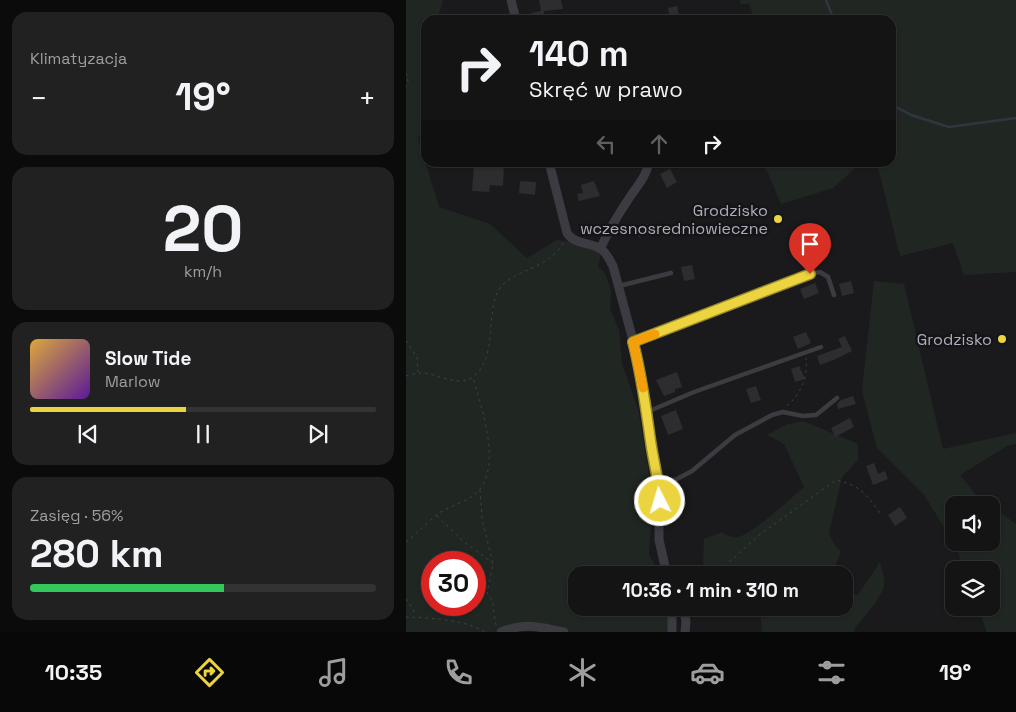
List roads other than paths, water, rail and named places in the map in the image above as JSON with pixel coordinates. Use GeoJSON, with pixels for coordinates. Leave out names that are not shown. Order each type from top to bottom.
{"type":"FeatureCollection","features":[{"type":"Feature","properties":{"kind":"street"},"geometry":{"type":"LineString","coordinates":[[511,0],[515,15]]}},
{"type":"Feature","properties":{"kind":"street"},"geometry":{"type":"LineString","coordinates":[[550,167],[567,233],[576,241],[600,249],[606,255],[613,266],[619,286],[633,342],[659,484],[659,540],[665,566]]}},
{"type":"Feature","properties":{"kind":"street"},"geometry":{"type":"LineString","coordinates":[[600,249],[611,226],[644,178],[647,167]]}},
{"type":"Feature","properties":{"kind":"street"},"geometry":{"type":"LineString","coordinates":[[672,616],[672,632]]}},
{"type":"Feature","properties":{"kind":"street"},"geometry":{"type":"LineString","coordinates":[[685,616],[685,632]]}},
{"type":"Feature","properties":{"kind":"street"},"geometry":{"type":"LineString","coordinates":[[500,632],[519,626],[530,626],[564,632]]}},
{"type":"Feature","properties":{"kind":"lane"},"geometry":{"type":"LineString","coordinates":[[633,342],[815,273],[820,272],[828,277],[834,295]]}},
{"type":"Feature","properties":{"kind":"lane"},"geometry":{"type":"LineString","coordinates":[[619,286],[671,273]]}},
{"type":"Feature","properties":{"kind":"lane"},"geometry":{"type":"LineString","coordinates":[[647,412],[694,392],[821,347]]}},
{"type":"Feature","properties":{"kind":"lane"},"geometry":{"type":"LineString","coordinates":[[659,484],[677,479],[692,471],[735,435],[752,425],[783,412],[803,416],[816,415],[837,398]]}},
{"type":"Feature","properties":{"kind":"waterway"},"geometry":{"type":"LineString","coordinates":[[826,0],[832,15]]}},
{"type":"Feature","properties":{"kind":"waterway"},"geometry":{"type":"LineString","coordinates":[[896,107],[911,115],[949,127],[1016,118]]}},
{"type":"Feature","properties":{"kind":"place","name":"Grodzisko wczesnosredniowieczne"},"geometry":{"type":"Point","coordinates":[778,219]}},
{"type":"Feature","properties":{"kind":"place","name":"Grodzisko"},"geometry":{"type":"Point","coordinates":[1002,339]}}]}
